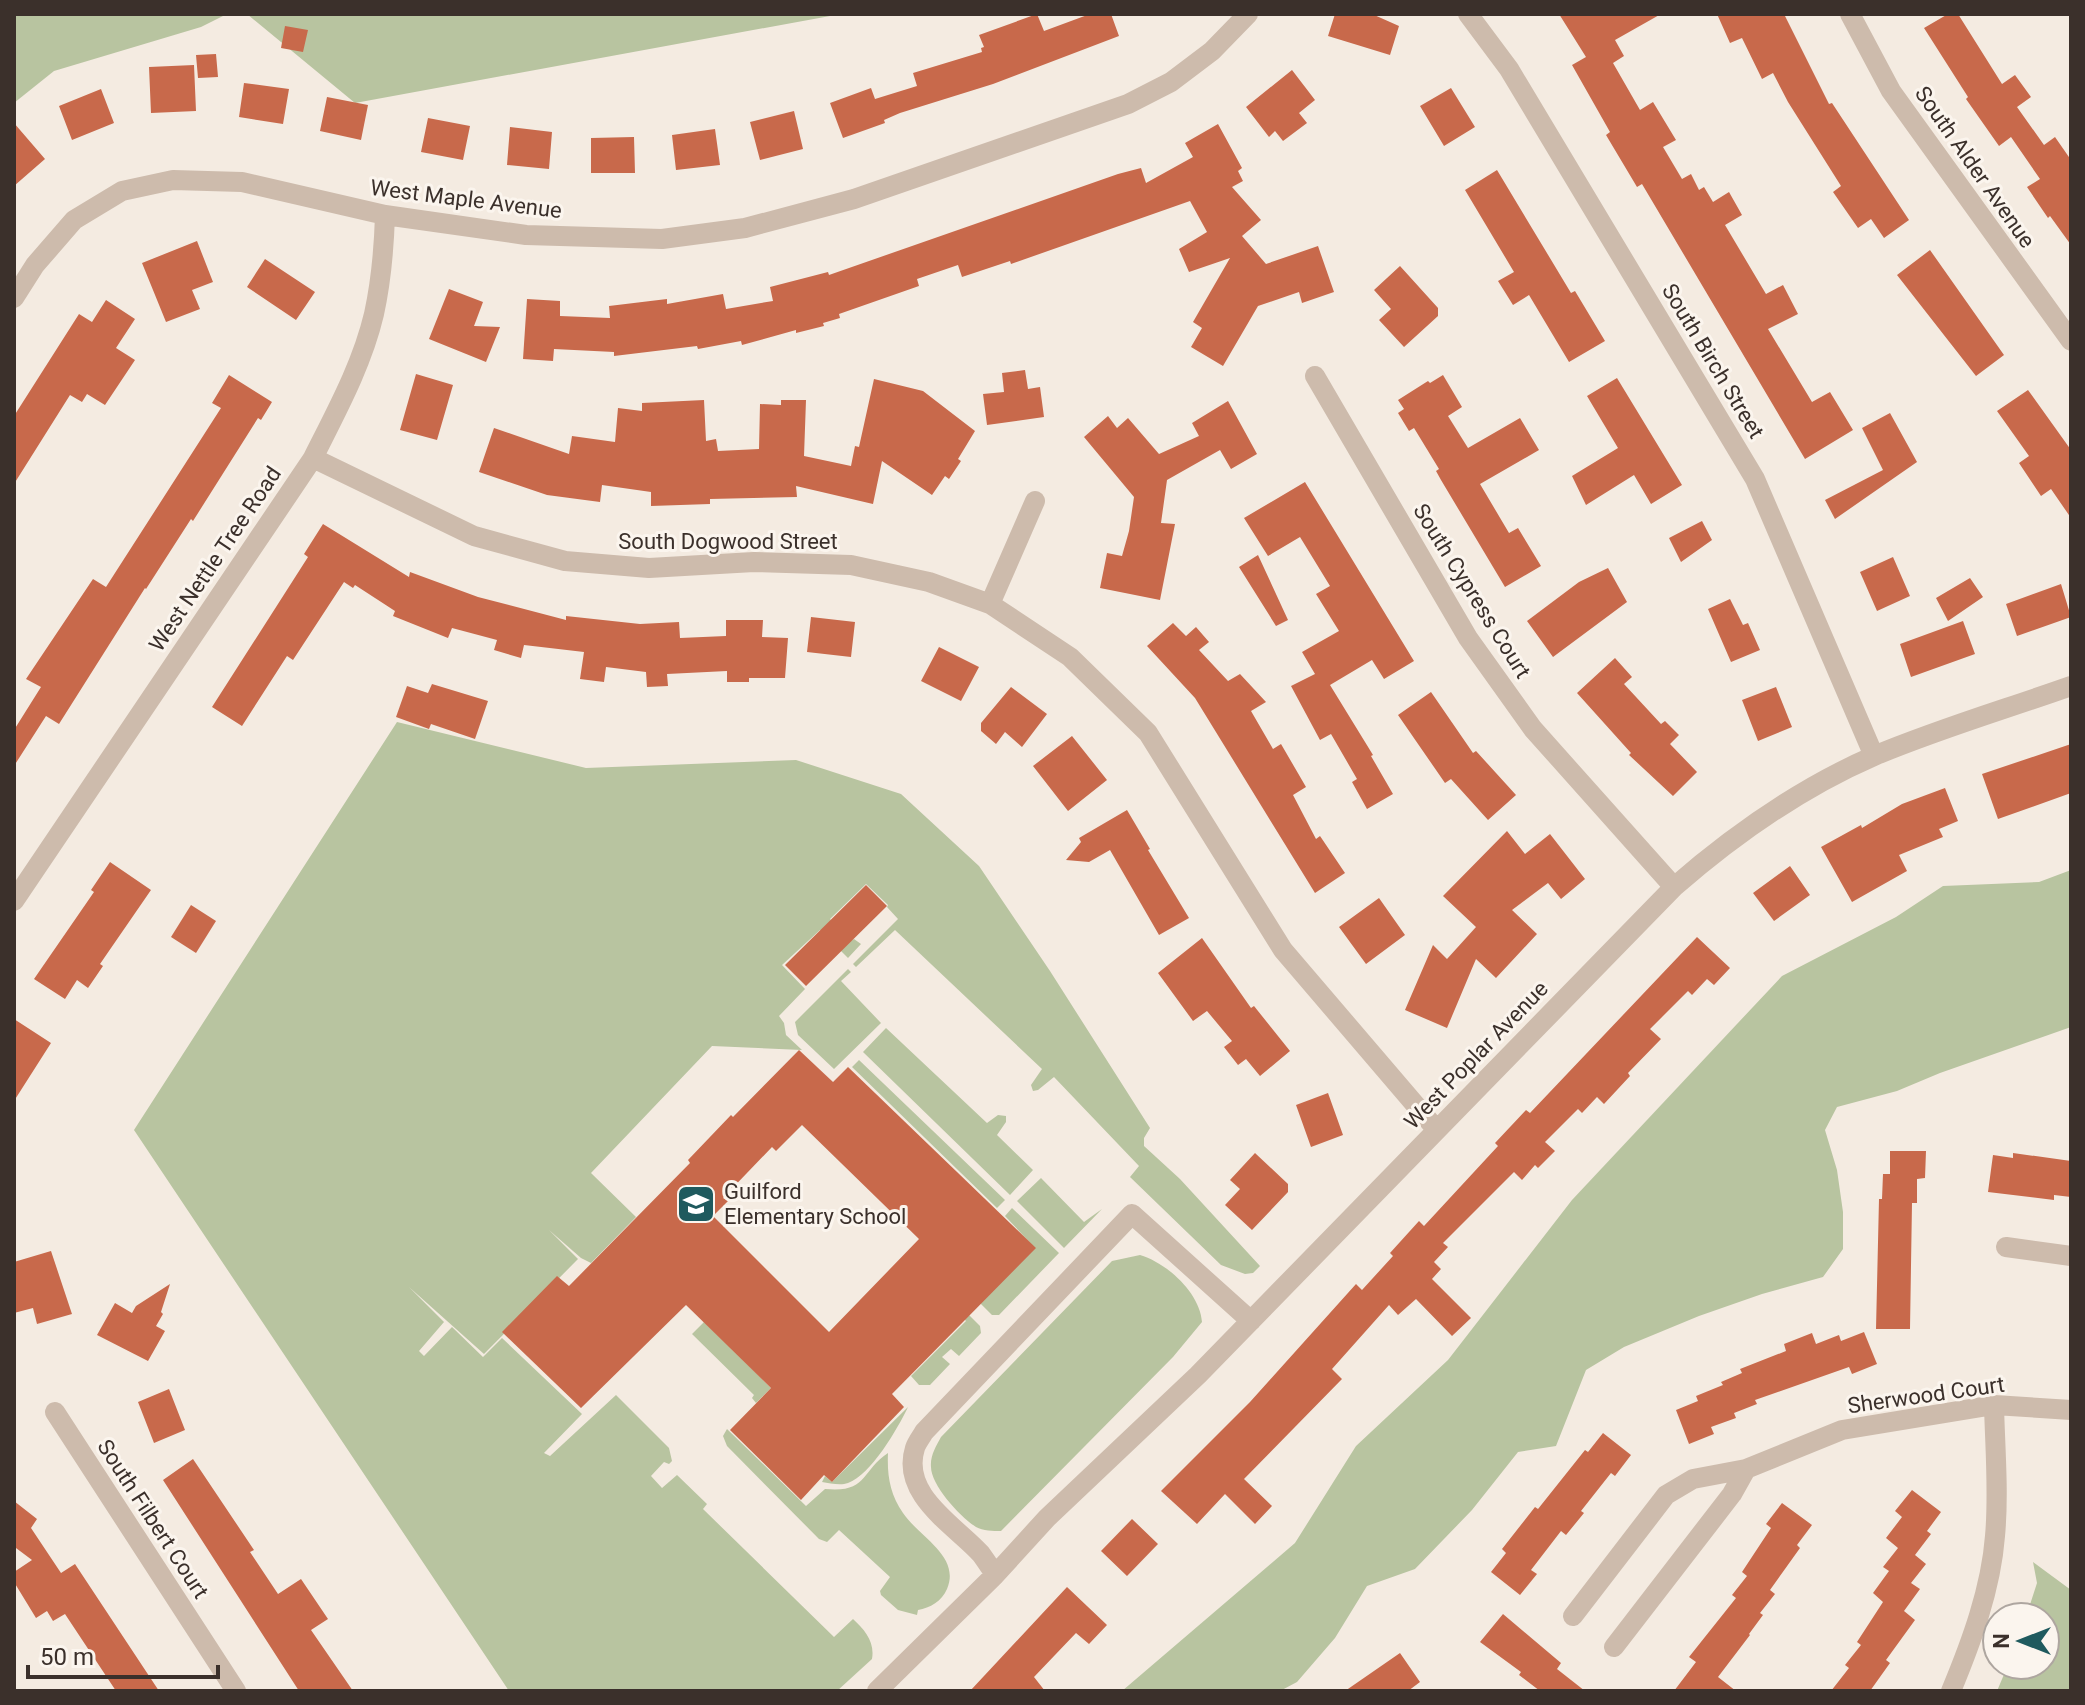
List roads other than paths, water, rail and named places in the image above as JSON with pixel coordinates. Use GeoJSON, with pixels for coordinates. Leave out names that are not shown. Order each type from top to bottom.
{"type":"FeatureCollection","features":[{"type":"Feature","properties":{"kind":"street","name":"West Maple Avenue"},"geometry":{"type":"LineString","coordinates":[[14,298],[35,265],[74,220],[122,191],[173,180],[242,182],[385,215],[526,235],[662,239],[745,228],[854,199],[1128,104],[1171,82],[1212,51],[1248,14]]}},
{"type":"Feature","properties":{"kind":"street","name":"South Birch Street"},"geometry":{"type":"LineString","coordinates":[[1468,14],[1509,69],[1755,479],[1874,756]]}},
{"type":"Feature","properties":{"kind":"street","name":"South Alder Avenue"},"geometry":{"type":"LineString","coordinates":[[1850,14],[1891,91],[2071,341]]}},
{"type":"Feature","properties":{"kind":"street","name":"West Nettle Tree Road"},"geometry":{"type":"LineString","coordinates":[[14,901],[313,458],[347,389],[374,316],[384,254],[385,215]]}},
{"type":"Feature","properties":{"kind":"street","name":"South Cypress Court"},"geometry":{"type":"LineString","coordinates":[[1315,376],[1468,638],[1533,729],[1674,887]]}},
{"type":"Feature","properties":{"kind":"street","name":"South Dogwood Street"},"geometry":{"type":"LineString","coordinates":[[313,458],[474,536],[565,561],[649,568],[754,562],[851,565],[929,582],[990,604],[1070,657],[1148,733],[1283,950],[1436,1129]]}},
{"type":"Feature","properties":{"kind":"street"},"geometry":{"type":"LineString","coordinates":[[990,604],[1035,501]]}},
{"type":"Feature","properties":{"kind":"street","name":"West Poplar Avenue"},"geometry":{"type":"LineString","coordinates":[[877,1691],[995,1575],[1047,1518],[1198,1375],[1674,887],[1724,843],[1777,807],[1874,756],[2071,686]]}},
{"type":"Feature","properties":{"kind":"street"},"geometry":{"type":"LineString","coordinates":[[995,1575],[981,1555],[920,1491],[914,1468],[915,1448],[924,1432],[1132,1214],[1251,1321]]}},
{"type":"Feature","properties":{"kind":"street"},"geometry":{"type":"LineString","coordinates":[[2006,1247],[2071,1256]]}},
{"type":"Feature","properties":{"kind":"street"},"geometry":{"type":"LineString","coordinates":[[1951,1691],[1970,1647],[1994,1547],[1994,1405]]}},
{"type":"Feature","properties":{"kind":"street","name":"Sherwood Court"},"geometry":{"type":"LineString","coordinates":[[1573,1616],[1666,1495],[1693,1479],[1746,1469],[1842,1430],[1994,1405],[2071,1410]]}},
{"type":"Feature","properties":{"kind":"street","name":"South Filbert Court"},"geometry":{"type":"LineString","coordinates":[[55,1412],[236,1691]]}},
{"type":"Feature","properties":{"kind":"street"},"geometry":{"type":"LineString","coordinates":[[1614,1647],[1732,1494],[1746,1469]]}},
{"type":"Feature","properties":{"kind":"place","name":"Guilford Elementary School"},"geometry":{"type":"Point","coordinates":[696,1204]}}]}
